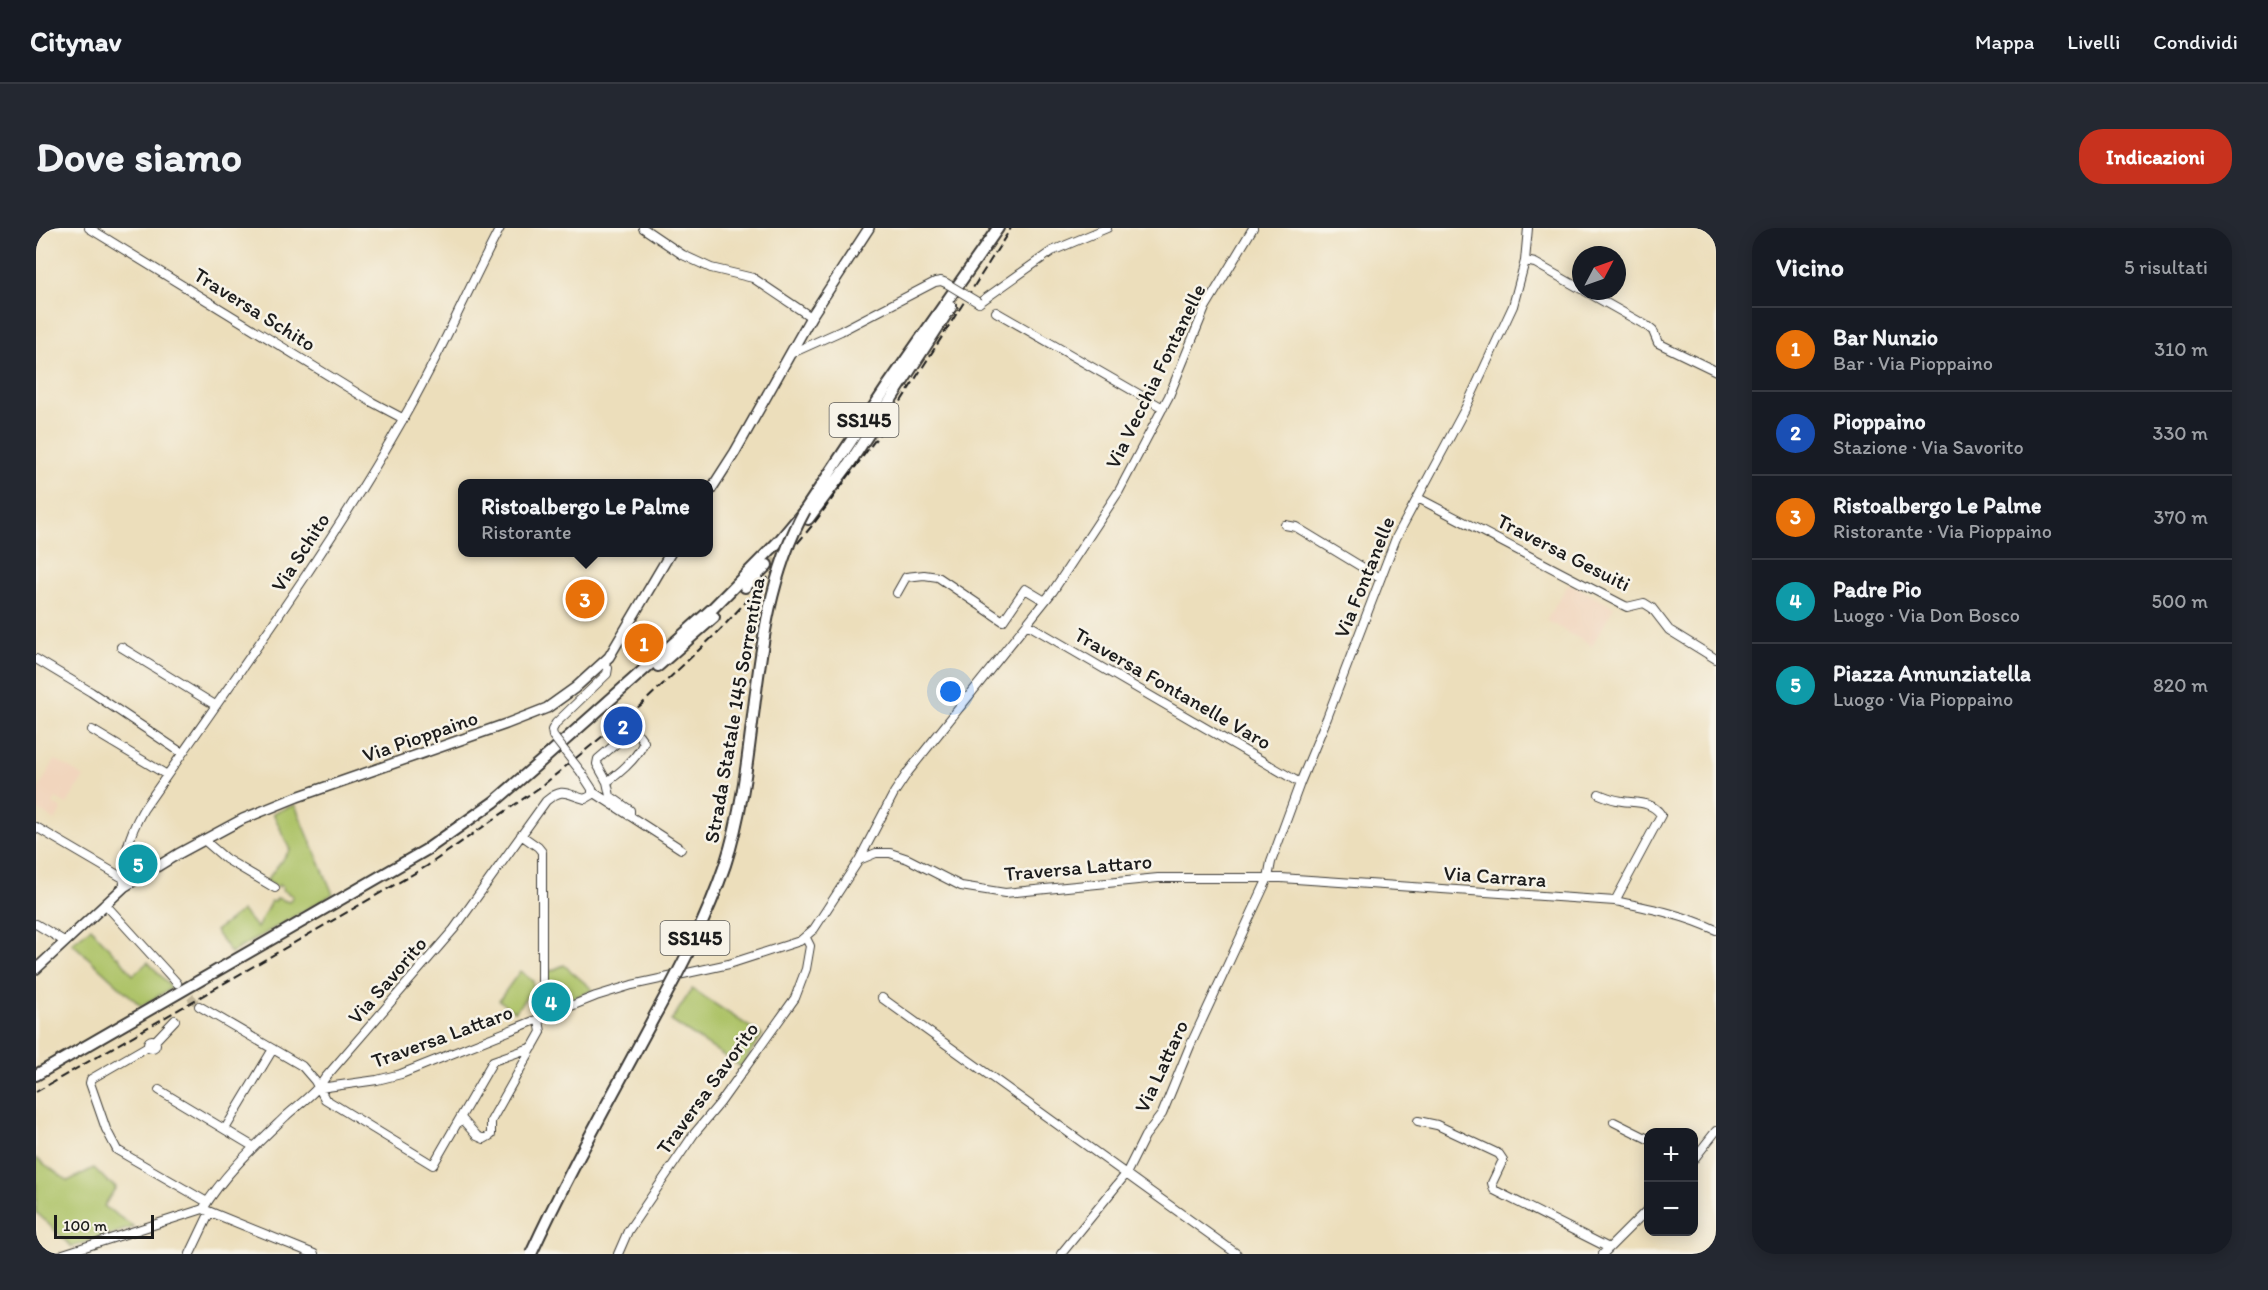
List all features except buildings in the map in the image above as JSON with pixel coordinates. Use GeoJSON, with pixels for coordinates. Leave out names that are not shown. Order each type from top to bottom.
{"type":"FeatureCollection","features":[{"type":"Feature","properties":{"kind":"highway","name":"Strada Statale 145 Sorrentina"},"geometry":{"type":"LineString","coordinates":[[531,1254],[575,1165],[678,973],[713,899],[736,828],[772,593],[787,545],[925,331],[998,228]]}},
{"type":"Feature","properties":{"kind":"highway"},"geometry":{"type":"LineString","coordinates":[[36,1075],[445,838],[494,802],[735,587],[838,480],[952,305],[970,269]]}},
{"type":"Feature","properties":{"kind":"highway"},"geometry":{"type":"LineString","coordinates":[[613,697],[674,653],[767,565]]}},
{"type":"Feature","properties":{"kind":"main road"},"geometry":{"type":"LineString","coordinates":[[713,486],[811,317],[869,228]]}},
{"type":"Feature","properties":{"kind":"main road","name":"Via Pioppaino"},"geometry":{"type":"LineString","coordinates":[[36,969],[124,883],[204,840],[270,808],[547,708],[604,663],[668,557]]}},
{"type":"Feature","properties":{"kind":"street","name":"Traversa Schito"},"geometry":{"type":"LineString","coordinates":[[89,228],[370,401],[404,419]]}},
{"type":"Feature","properties":{"kind":"street","name":"Via Schito"},"geometry":{"type":"LineString","coordinates":[[124,883],[129,837],[143,810],[284,609],[346,514],[404,419],[500,228]]}},
{"type":"Feature","properties":{"kind":"street"},"geometry":{"type":"LineString","coordinates":[[643,228],[683,255],[711,268],[753,278],[811,317]]}},
{"type":"Feature","properties":{"kind":"street"},"geometry":{"type":"LineString","coordinates":[[792,353],[841,331],[935,282],[946,283],[980,303],[1052,251],[1107,228]]}},
{"type":"Feature","properties":{"kind":"street","name":"Via Vecchia Fontanelle"},"geometry":{"type":"LineString","coordinates":[[858,860],[908,772],[1045,602],[1119,491],[1163,408],[1206,308],[1253,228]]}},
{"type":"Feature","properties":{"kind":"street","name":"Via Fontanelle"},"geometry":{"type":"LineString","coordinates":[[1268,878],[1271,862],[1300,783],[1396,538],[1465,410],[1513,306],[1525,261],[1528,228]]}},
{"type":"Feature","properties":{"kind":"street"},"geometry":{"type":"LineString","coordinates":[[1525,261],[1535,263],[1572,284]]}},
{"type":"Feature","properties":{"kind":"street"},"geometry":{"type":"LineString","coordinates":[[1601,300],[1647,326],[1653,331],[1658,343],[1716,371]]}},
{"type":"Feature","properties":{"kind":"street"},"geometry":{"type":"LineString","coordinates":[[996,312],[1163,408]]}},
{"type":"Feature","properties":{"kind":"street","name":"Traversa Gesuiti"},"geometry":{"type":"LineString","coordinates":[[1418,498],[1621,604],[1628,607],[1644,603],[1652,608],[1670,630],[1716,659]]}},
{"type":"Feature","properties":{"kind":"street"},"geometry":{"type":"LineString","coordinates":[[1285,525],[1296,527],[1380,578]]}},
{"type":"Feature","properties":{"kind":"street"},"geometry":{"type":"LineString","coordinates":[[897,593],[906,577],[934,576],[1003,621],[1025,589],[1045,602]]}},
{"type":"Feature","properties":{"kind":"street","name":"Traversa Fontanelle Varo"},"geometry":{"type":"LineString","coordinates":[[1028,624],[1300,783]]}},
{"type":"Feature","properties":{"kind":"street"},"geometry":{"type":"LineString","coordinates":[[121,647],[215,705]]}},
{"type":"Feature","properties":{"kind":"street"},"geometry":{"type":"LineString","coordinates":[[36,659],[91,692],[182,753]]}},
{"type":"Feature","properties":{"kind":"street"},"geometry":{"type":"LineString","coordinates":[[604,663],[608,668],[607,674],[556,723],[552,730],[553,736],[581,772],[593,792],[681,849]]}},
{"type":"Feature","properties":{"kind":"street"},"geometry":{"type":"LineString","coordinates":[[92,730],[167,775]]}},
{"type":"Feature","properties":{"kind":"street"},"geometry":{"type":"LineString","coordinates":[[607,782],[633,760],[641,749],[644,742],[639,735],[632,732],[625,736],[598,759],[597,764],[607,782],[610,796],[630,810],[630,816]]}},
{"type":"Feature","properties":{"kind":"street","name":"Via Savorito"},"geometry":{"type":"LineString","coordinates":[[190,1254],[207,1208],[254,1147],[306,1098],[320,1088],[325,1078],[454,929],[550,797],[566,792],[585,799],[593,792]]}},
{"type":"Feature","properties":{"kind":"street"},"geometry":{"type":"LineString","coordinates":[[1599,794],[1625,802],[1641,802],[1657,810],[1661,815],[1615,901]]}},
{"type":"Feature","properties":{"kind":"street"},"geometry":{"type":"LineString","coordinates":[[36,827],[124,883]]}},
{"type":"Feature","properties":{"kind":"street"},"geometry":{"type":"LineString","coordinates":[[461,1118],[479,1137],[484,1139],[489,1137],[492,1133],[491,1121],[541,1032],[542,852],[521,835]]}},
{"type":"Feature","properties":{"kind":"street"},"geometry":{"type":"LineString","coordinates":[[204,840],[226,859],[274,888]]}},
{"type":"Feature","properties":{"kind":"street","name":"Traversa Lattaro"},"geometry":{"type":"LineString","coordinates":[[858,860],[876,853],[890,853],[940,874],[961,886],[1005,893],[1158,878],[1268,878]]}},
{"type":"Feature","properties":{"kind":"street"},"geometry":{"type":"LineString","coordinates":[[806,938],[858,860]]}},
{"type":"Feature","properties":{"kind":"street","name":"Via Carrara"},"geometry":{"type":"LineString","coordinates":[[1268,878],[1615,901],[1671,914],[1716,930]]}},
{"type":"Feature","properties":{"kind":"street","name":"Via Lattaro"},"geometry":{"type":"LineString","coordinates":[[1060,1254],[1126,1174],[1145,1136],[1162,1114],[1190,1046],[1268,878]]}},
{"type":"Feature","properties":{"kind":"street"},"geometry":{"type":"LineString","coordinates":[[105,904],[177,983]]}},
{"type":"Feature","properties":{"kind":"street"},"geometry":{"type":"LineString","coordinates":[[36,924],[64,941]]}},
{"type":"Feature","properties":{"kind":"street","name":"Traversa Lattaro"},"geometry":{"type":"LineString","coordinates":[[320,1088],[402,1074],[596,996],[632,985],[729,964],[806,938]]}},
{"type":"Feature","properties":{"kind":"street","name":"Traversa Savorito"},"geometry":{"type":"LineString","coordinates":[[618,1254],[628,1231],[694,1134],[720,1103],[795,998],[806,969],[810,946],[806,938]]}},
{"type":"Feature","properties":{"kind":"street"},"geometry":{"type":"LineString","coordinates":[[882,998],[1236,1254]]}},
{"type":"Feature","properties":{"kind":"street"},"geometry":{"type":"LineString","coordinates":[[200,1006],[302,1066],[320,1088],[325,1099],[433,1165],[493,1061],[533,1047]]}},
{"type":"Feature","properties":{"kind":"street"},"geometry":{"type":"LineString","coordinates":[[175,1020],[152,1043],[91,1079],[90,1083],[106,1129],[117,1150],[207,1208],[314,1254]]}},
{"type":"Feature","properties":{"kind":"street"},"geometry":{"type":"LineString","coordinates":[[225,1129],[273,1049]]}},
{"type":"Feature","properties":{"kind":"street"},"geometry":{"type":"LineString","coordinates":[[159,1090],[254,1147]]}},
{"type":"Feature","properties":{"kind":"street"},"geometry":{"type":"LineString","coordinates":[[1418,1121],[1437,1125],[1499,1154],[1503,1160],[1492,1183],[1494,1190],[1606,1251],[1644,1213]]}},
{"type":"Feature","properties":{"kind":"street"},"geometry":{"type":"LineString","coordinates":[[1614,1122],[1644,1137]]}},
{"type":"Feature","properties":{"kind":"street"},"geometry":{"type":"LineString","coordinates":[[1698,1154],[1716,1131]]}},
{"type":"Feature","properties":{"kind":"street"},"geometry":{"type":"LineString","coordinates":[[63,1254],[207,1208]]}},
{"type":"Feature","properties":{"kind":"shaded area"},"geometry":{"type":"Polygon","coordinates":[[[1569,583],[1614,607],[1592,646],[1546,620],[1569,583]]]}},
{"type":"Feature","properties":{"kind":"shaded area"},"geometry":{"type":"Polygon","coordinates":[[[55,759],[84,777],[67,804],[56,798],[53,804],[62,809],[55,821],[36,808],[36,794],[55,759]]]}},
{"type":"Feature","properties":{"kind":"green space"},"geometry":{"type":"Polygon","coordinates":[[[295,805],[333,894],[231,953],[215,931],[242,911],[257,928],[271,901],[275,902],[277,898],[289,902],[293,896],[282,890],[283,887],[266,881],[290,850],[273,813],[295,805]]]}},
{"type":"Feature","properties":{"kind":"green space"},"geometry":{"type":"Polygon","coordinates":[[[91,928],[133,975],[148,962],[172,988],[141,1006],[72,943],[91,928]]]}},
{"type":"Feature","properties":{"kind":"green space"},"geometry":{"type":"Polygon","coordinates":[[[564,965],[593,990],[547,1008],[546,973],[564,965]]]}},
{"type":"Feature","properties":{"kind":"green space"},"geometry":{"type":"Polygon","coordinates":[[[520,971],[533,981],[533,988],[515,1012],[499,1000],[520,971]]]}},
{"type":"Feature","properties":{"kind":"green space"},"geometry":{"type":"Polygon","coordinates":[[[692,989],[762,1035],[741,1067],[671,1021],[692,989]]]}},
{"type":"Feature","properties":{"kind":"green space"},"geometry":{"type":"Polygon","coordinates":[[[36,1158],[68,1181],[94,1168],[116,1187],[104,1206],[134,1227],[72,1247],[36,1212],[36,1158]]]}},
{"type":"Feature","properties":{"kind":"tunnel"},"geometry":{"type":"LineString","coordinates":[[767,565],[791,539]]}},
{"type":"Feature","properties":{"kind":"tunnel"},"geometry":{"type":"LineString","coordinates":[[182,988],[199,1006]]}},
{"type":"Feature","properties":{"kind":"railway"},"geometry":{"type":"LineString","coordinates":[[36,1092],[427,866],[543,785],[642,704],[720,630],[815,522],[886,425],[1011,228]]}},
{"type":"Feature","properties":{"kind":"place","name":"Ristoalbergo Le Palme"},"geometry":{"type":"Point","coordinates":[585,599]}},
{"type":"Feature","properties":{"kind":"place","name":"Bar Nunzio"},"geometry":{"type":"Point","coordinates":[644,643]}},
{"type":"Feature","properties":{"kind":"place","name":"Pioppaino"},"geometry":{"type":"Point","coordinates":[623,726]}},
{"type":"Feature","properties":{"kind":"place","name":"Piazza Annunziatella"},"geometry":{"type":"Point","coordinates":[138,864]}},
{"type":"Feature","properties":{"kind":"place","name":"Padre Pio"},"geometry":{"type":"Point","coordinates":[551,1002]}}]}
